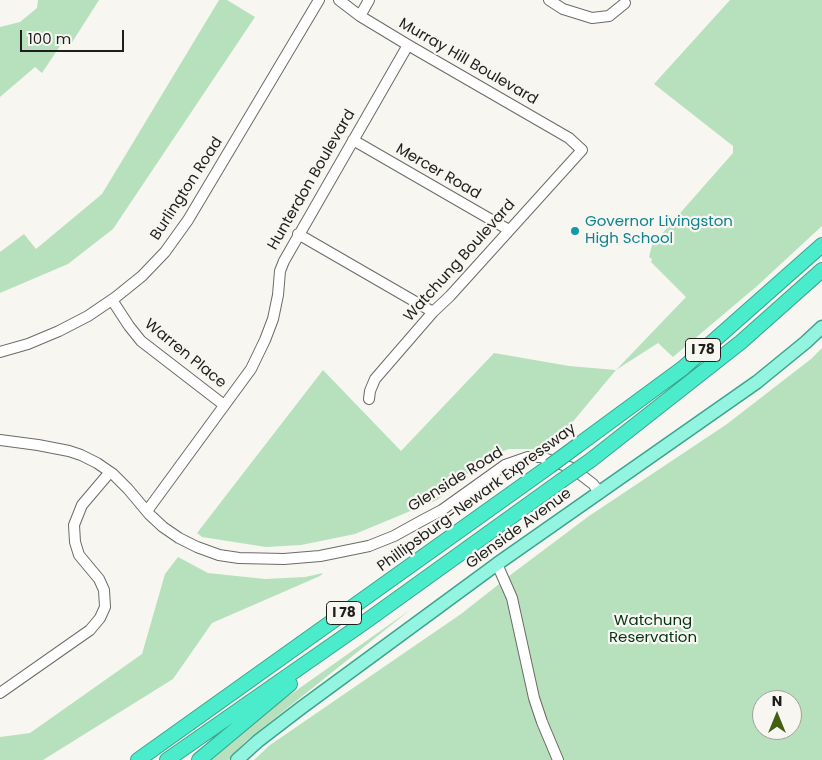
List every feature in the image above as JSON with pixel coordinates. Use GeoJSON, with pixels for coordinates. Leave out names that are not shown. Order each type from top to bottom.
{"type":"FeatureCollection","features":[{"type":"Feature","properties":{"kind":"highway","name":"Phillipsburg-Newark Expressway"},"geometry":{"type":"LineString","coordinates":[[138,760],[550,466],[683,368],[822,245]]}},
{"type":"Feature","properties":{"kind":"highway","name":"I 78"},"geometry":{"type":"LineString","coordinates":[[167,760],[365,622],[591,460],[740,342],[822,270]]}},
{"type":"Feature","properties":{"kind":"highway"},"geometry":{"type":"LineString","coordinates":[[199,760],[365,622]]}},
{"type":"Feature","properties":{"kind":"main road","name":"Glenside Avenue"},"geometry":{"type":"LineString","coordinates":[[237,760],[258,741],[301,708],[497,564],[757,382],[822,327]]}},
{"type":"Feature","properties":{"kind":"street","name":"Burlington Road"},"geometry":{"type":"LineString","coordinates":[[0,352],[28,344],[88,316],[142,276],[159,258],[188,220],[319,0]]}},
{"type":"Feature","properties":{"kind":"street","name":"Murray Hill Boulevard"},"geometry":{"type":"LineString","coordinates":[[339,0],[360,16],[408,45],[569,138],[582,150]]}},
{"type":"Feature","properties":{"kind":"street"},"geometry":{"type":"LineString","coordinates":[[360,16],[369,0]]}},
{"type":"Feature","properties":{"kind":"street"},"geometry":{"type":"LineString","coordinates":[[549,0],[563,9],[592,18],[609,16],[625,3]]}},
{"type":"Feature","properties":{"kind":"street","name":"Hunterdon Boulevard"},"geometry":{"type":"LineString","coordinates":[[147,511],[250,369],[266,340],[275,311],[280,271],[298,234],[408,45]]}},
{"type":"Feature","properties":{"kind":"street","name":"Mercer Road"},"geometry":{"type":"LineString","coordinates":[[353,140],[509,230]]}},
{"type":"Feature","properties":{"kind":"street","name":"Watchung Boulevard"},"geometry":{"type":"LineString","coordinates":[[370,399],[370,390],[375,379],[432,312],[450,296],[582,150]]}},
{"type":"Feature","properties":{"kind":"street"},"geometry":{"type":"LineString","coordinates":[[298,234],[432,312]]}},
{"type":"Feature","properties":{"kind":"street","name":"Warren Place"},"geometry":{"type":"LineString","coordinates":[[112,300],[141,341],[224,405]]}},
{"type":"Feature","properties":{"kind":"street","name":"Glenside Road"},"geometry":{"type":"LineString","coordinates":[[0,440],[69,450],[98,463],[128,489],[163,527],[179,538],[219,555],[239,558],[284,559],[320,556],[369,546],[394,536],[442,510],[505,466],[528,456],[541,456],[572,468],[593,484],[599,492]]}},
{"type":"Feature","properties":{"kind":"street"},"geometry":{"type":"LineString","coordinates":[[0,693],[90,630],[100,618],[104,606],[104,590],[79,554],[75,542],[74,526],[82,505],[110,472]]}},
{"type":"Feature","properties":{"kind":"street"},"geometry":{"type":"LineString","coordinates":[[497,564],[512,598],[534,698],[558,760]]}},
{"type":"Feature","properties":{"kind":"green space"},"geometry":{"type":"Polygon","coordinates":[[[38,0],[99,0],[71,44],[64,40],[42,73],[35,67],[0,97],[0,27],[20,22],[37,8],[38,0]]]}},
{"type":"Feature","properties":{"kind":"green space"},"geometry":{"type":"Polygon","coordinates":[[[219,0],[227,0],[255,17],[113,229],[68,264],[0,293],[0,252],[24,234],[36,249],[102,194],[219,0]]]}},
{"type":"Feature","properties":{"kind":"green space"},"geometry":{"type":"Polygon","coordinates":[[[730,0],[822,0],[822,226],[757,286],[673,357],[658,343],[616,370],[686,297],[651,262],[652,259],[649,257],[652,245],[733,153],[733,146],[654,84],[730,0]]]}},
{"type":"Feature","properties":{"kind":"green space","name":"Watchung Reservation"},"geometry":{"type":"Polygon","coordinates":[[[822,348],[822,760],[254,760],[270,745],[461,614],[589,516],[727,424],[811,359],[822,348]]]}},
{"type":"Feature","properties":{"kind":"green space"},"geometry":{"type":"Polygon","coordinates":[[[494,353],[569,366],[616,370],[550,449],[509,449],[487,457],[437,500],[355,534],[301,545],[266,547],[202,537],[197,533],[323,370],[401,451],[494,353]]]}},
{"type":"Feature","properties":{"kind":"green space"},"geometry":{"type":"Polygon","coordinates":[[[178,557],[208,573],[265,579],[305,577],[323,573],[320,576],[212,623],[173,679],[43,760],[0,760],[0,737],[30,733],[142,654],[165,574],[178,557]]]}},
{"type":"Feature","properties":{"kind":"green space"},"geometry":{"type":"Polygon","coordinates":[[[410,610],[245,742],[228,760],[198,760],[410,610]]]}},
{"type":"Feature","properties":{"kind":"place","name":"Governor Livingston High School"},"geometry":{"type":"Point","coordinates":[575,231]}}]}
